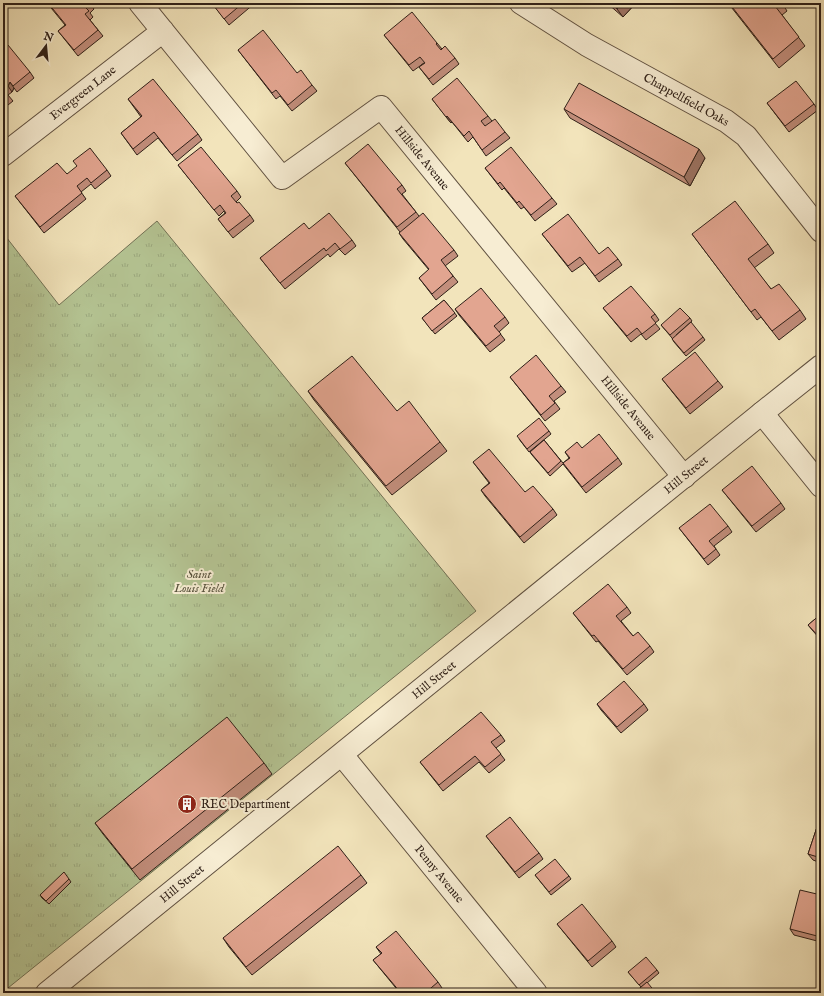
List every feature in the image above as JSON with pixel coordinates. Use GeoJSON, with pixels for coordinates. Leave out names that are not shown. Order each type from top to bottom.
{"type":"FeatureCollection","features":[{"type":"Feature","properties":{"kind":"street","name":"Hillside Avenue"},"geometry":{"type":"LineString","coordinates":[[140,3],[282,178],[381,107],[684,477]]}},
{"type":"Feature","properties":{"kind":"street","name":"Chappellfield Oaks"},"geometry":{"type":"LineString","coordinates":[[521,3],[587,45],[735,127],[746,136],[821,231]]}},
{"type":"Feature","properties":{"kind":"street","name":"Evergreen Lane"},"geometry":{"type":"LineString","coordinates":[[3,155],[163,31]]}},
{"type":"Feature","properties":{"kind":"street","name":"Hill Street"},"geometry":{"type":"LineString","coordinates":[[47,993],[821,366]]}},
{"type":"Feature","properties":{"kind":"street"},"geometry":{"type":"LineString","coordinates":[[762,413],[821,486]]}},
{"type":"Feature","properties":{"kind":"street","name":"Penny Avenue"},"geometry":{"type":"LineString","coordinates":[[342,755],[536,993]]}},
{"type":"Feature","properties":{"kind":"green space","name":"Saint Louis Field"},"geometry":{"type":"Polygon","coordinates":[[[157,221],[476,611],[3,992],[3,233],[59,305],[157,221]]]}},
{"type":"Feature","properties":{"kind":"building"},"geometry":{"type":"Polygon","coordinates":[[[48,3],[90,3],[85,7],[89,11],[85,14],[98,30],[74,50],[58,31],[66,25],[48,3]]]}},
{"type":"Feature","properties":{"kind":"building"},"geometry":{"type":"Polygon","coordinates":[[[213,3],[243,3],[224,19],[213,3]]]}},
{"type":"Feature","properties":{"kind":"building"},"geometry":{"type":"Polygon","coordinates":[[[611,3],[622,3],[617,9],[611,3]]]}},
{"type":"Feature","properties":{"kind":"building"},"geometry":{"type":"Polygon","coordinates":[[[729,3],[780,3],[775,6],[799,37],[773,59],[729,3]]]}},
{"type":"Feature","properties":{"kind":"building"},"geometry":{"type":"Polygon","coordinates":[[[412,12],[441,50],[445,46],[455,58],[429,79],[419,67],[425,63],[420,57],[409,65],[384,35],[412,12]]]}},
{"type":"Feature","properties":{"kind":"building"},"geometry":{"type":"Polygon","coordinates":[[[263,30],[297,73],[301,70],[312,85],[288,105],[276,90],[272,93],[238,50],[263,30]]]}},
{"type":"Feature","properties":{"kind":"building"},"geometry":{"type":"Polygon","coordinates":[[[8,45],[30,72],[13,86],[10,82],[8,86],[3,89],[3,49],[8,45]]]}},
{"type":"Feature","properties":{"kind":"building"},"geometry":{"type":"Polygon","coordinates":[[[457,78],[488,116],[481,121],[485,126],[495,119],[505,132],[482,150],[469,131],[464,136],[432,99],[457,78]]]}},
{"type":"Feature","properties":{"kind":"building"},"geometry":{"type":"Polygon","coordinates":[[[153,79],[198,134],[172,155],[154,132],[133,149],[121,133],[142,116],[128,99],[153,79]]]}},
{"type":"Feature","properties":{"kind":"building"},"geometry":{"type":"Polygon","coordinates":[[[796,81],[814,104],[785,126],[767,103],[796,81]]]}},
{"type":"Feature","properties":{"kind":"building"},"geometry":{"type":"Polygon","coordinates":[[[579,83],[699,149],[684,177],[564,109],[579,83]]]}},
{"type":"Feature","properties":{"kind":"building"},"geometry":{"type":"Polygon","coordinates":[[[3,89],[8,95],[3,99],[3,89]]]}},
{"type":"Feature","properties":{"kind":"building"},"geometry":{"type":"Polygon","coordinates":[[[368,144],[402,185],[397,189],[416,212],[397,227],[345,163],[368,144]]]}},
{"type":"Feature","properties":{"kind":"building"},"geometry":{"type":"Polygon","coordinates":[[[201,147],[237,191],[231,196],[237,203],[239,202],[250,215],[228,232],[218,219],[226,213],[220,205],[214,210],[178,165],[201,147]]]}},
{"type":"Feature","properties":{"kind":"building"},"geometry":{"type":"Polygon","coordinates":[[[511,147],[552,198],[531,215],[519,201],[517,203],[500,182],[498,184],[485,168],[511,147]]]}},
{"type":"Feature","properties":{"kind":"building"},"geometry":{"type":"Polygon","coordinates":[[[90,148],[107,170],[91,183],[87,178],[77,186],[82,193],[40,227],[15,196],[57,163],[67,174],[77,166],[73,161],[90,148]]]}},
{"type":"Feature","properties":{"kind":"building"},"geometry":{"type":"Polygon","coordinates":[[[735,201],[768,244],[748,259],[771,289],[779,284],[800,310],[772,331],[755,309],[751,312],[692,234],[735,201]]]}},
{"type":"Feature","properties":{"kind":"building"},"geometry":{"type":"Polygon","coordinates":[[[329,213],[352,240],[340,249],[335,243],[326,251],[324,248],[280,283],[260,258],[304,223],[309,229],[329,213]]]}},
{"type":"Feature","properties":{"kind":"building"},"geometry":{"type":"Polygon","coordinates":[[[423,213],[454,250],[441,260],[453,276],[432,294],[419,278],[429,269],[399,233],[423,213]]]}},
{"type":"Feature","properties":{"kind":"building"},"geometry":{"type":"Polygon","coordinates":[[[568,214],[599,254],[608,247],[618,259],[595,276],[580,257],[568,266],[542,234],[568,214]]]}},
{"type":"Feature","properties":{"kind":"building"},"geometry":{"type":"Polygon","coordinates":[[[631,286],[655,314],[651,317],[656,323],[642,334],[637,328],[627,336],[603,308],[631,286]]]}},
{"type":"Feature","properties":{"kind":"building"},"geometry":{"type":"Polygon","coordinates":[[[481,288],[505,317],[494,326],[501,334],[486,346],[455,309],[481,288]]]}},
{"type":"Feature","properties":{"kind":"building"},"geometry":{"type":"Polygon","coordinates":[[[444,300],[455,313],[432,331],[422,318],[444,300]]]}},
{"type":"Feature","properties":{"kind":"building"},"geometry":{"type":"Polygon","coordinates":[[[680,308],[690,318],[670,335],[661,325],[680,308]]]}},
{"type":"Feature","properties":{"kind":"building"},"geometry":{"type":"Polygon","coordinates":[[[691,322],[703,337],[684,353],[672,339],[691,322]]]}},
{"type":"Feature","properties":{"kind":"building"},"geometry":{"type":"Polygon","coordinates":[[[695,352],[718,381],[686,408],[662,379],[695,352]]]}},
{"type":"Feature","properties":{"kind":"building"},"geometry":{"type":"Polygon","coordinates":[[[536,355],[561,386],[549,396],[555,403],[541,415],[510,377],[536,355]]]}},
{"type":"Feature","properties":{"kind":"building"},"geometry":{"type":"Polygon","coordinates":[[[352,356],[397,411],[409,401],[440,442],[386,486],[308,391],[352,356]]]}},
{"type":"Feature","properties":{"kind":"building"},"geometry":{"type":"Polygon","coordinates":[[[539,418],[549,431],[527,449],[517,436],[539,418]]]}},
{"type":"Feature","properties":{"kind":"building"},"geometry":{"type":"Polygon","coordinates":[[[599,434],[618,458],[582,487],[563,463],[570,458],[565,452],[577,442],[582,448],[599,434]]]}},
{"type":"Feature","properties":{"kind":"building"},"geometry":{"type":"Polygon","coordinates":[[[544,440],[561,461],[548,473],[530,452],[544,440]]]}},
{"type":"Feature","properties":{"kind":"building"},"geometry":{"type":"Polygon","coordinates":[[[489,449],[525,492],[533,486],[553,509],[520,537],[481,490],[490,483],[473,462],[489,449]]]}},
{"type":"Feature","properties":{"kind":"building"},"geometry":{"type":"Polygon","coordinates":[[[752,466],[781,503],[752,526],[722,490],[752,466]]]}},
{"type":"Feature","properties":{"kind":"building"},"geometry":{"type":"Polygon","coordinates":[[[710,504],[728,526],[709,541],[716,549],[704,559],[679,528],[710,504]]]}},
{"type":"Feature","properties":{"kind":"building"},"geometry":{"type":"Polygon","coordinates":[[[608,584],[627,607],[616,616],[633,636],[638,632],[650,646],[623,669],[573,613],[608,584]]]}},
{"type":"Feature","properties":{"kind":"building"},"geometry":{"type":"Polygon","coordinates":[[[821,614],[821,639],[808,625],[821,614]]]}},
{"type":"Feature","properties":{"kind":"building"},"geometry":{"type":"Polygon","coordinates":[[[624,681],[644,704],[617,727],[597,704],[624,681]]]}},
{"type":"Feature","properties":{"kind":"building"},"geometry":{"type":"Polygon","coordinates":[[[481,712],[501,735],[491,742],[501,754],[485,767],[475,756],[439,785],[420,762],[481,712]]]}},
{"type":"Feature","properties":{"kind":"building","name":"REC Department"},"geometry":{"type":"Polygon","coordinates":[[[227,717],[264,763],[132,869],[95,823],[227,717]]]}},
{"type":"Feature","properties":{"kind":"building"},"geometry":{"type":"Polygon","coordinates":[[[821,815],[821,858],[808,854],[821,815]]]}},
{"type":"Feature","properties":{"kind":"building"},"geometry":{"type":"Polygon","coordinates":[[[510,817],[539,853],[515,872],[486,836],[510,817]]]}},
{"type":"Feature","properties":{"kind":"building"},"geometry":{"type":"Polygon","coordinates":[[[338,846],[361,875],[246,967],[223,938],[338,846]]]}},
{"type":"Feature","properties":{"kind":"building"},"geometry":{"type":"Polygon","coordinates":[[[555,859],[569,876],[549,892],[535,875],[555,859]]]}},
{"type":"Feature","properties":{"kind":"building"},"geometry":{"type":"Polygon","coordinates":[[[64,872],[69,879],[46,901],[40,895],[64,872]]]}},
{"type":"Feature","properties":{"kind":"building"},"geometry":{"type":"Polygon","coordinates":[[[800,890],[821,895],[821,937],[790,929],[800,890]]]}},
{"type":"Feature","properties":{"kind":"building"},"geometry":{"type":"Polygon","coordinates":[[[582,904],[612,941],[588,961],[557,924],[582,904]]]}},
{"type":"Feature","properties":{"kind":"building"},"geometry":{"type":"Polygon","coordinates":[[[396,931],[438,982],[425,993],[401,993],[373,960],[382,953],[376,947],[396,931]]]}},
{"type":"Feature","properties":{"kind":"building"},"geometry":{"type":"Polygon","coordinates":[[[646,957],[657,970],[639,985],[628,972],[646,957]]]}},
{"type":"Feature","properties":{"kind":"building"},"geometry":{"type":"Polygon","coordinates":[[[647,982],[656,993],[634,993],[647,982]]]}},
{"type":"Feature","properties":{"kind":"building"},"geometry":{"type":"Polygon","coordinates":[[[821,990],[821,993],[798,993],[821,990]]]}},
{"type":"Feature","properties":{"kind":"place","name":"REC Department"},"geometry":{"type":"Point","coordinates":[187,804]}}]}
